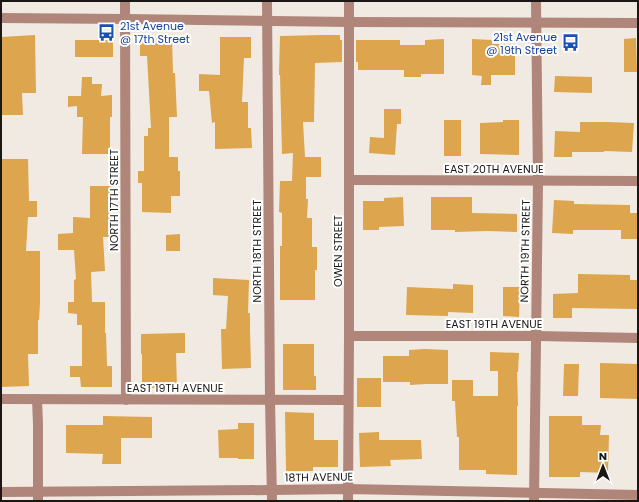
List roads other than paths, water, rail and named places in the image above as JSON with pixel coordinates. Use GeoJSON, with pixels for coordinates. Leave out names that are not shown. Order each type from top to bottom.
{"type":"FeatureCollection","features":[{"type":"Feature","properties":{"kind":"street","name":"NORTH 17TH STREET"},"geometry":{"type":"LineString","coordinates":[[125,1],[126,400]]}},
{"type":"Feature","properties":{"kind":"street","name":"NORTH 18TH STREET"},"geometry":{"type":"LineString","coordinates":[[267,1],[272,501]]}},
{"type":"Feature","properties":{"kind":"street","name":"OWEN STREET"},"geometry":{"type":"LineString","coordinates":[[348,501],[350,180],[349,1]]}},
{"type":"Feature","properties":{"kind":"street","name":"NORTH 19TH STREET"},"geometry":{"type":"LineString","coordinates":[[534,497],[538,181],[536,1]]}},
{"type":"Feature","properties":{"kind":"street"},"geometry":{"type":"LineString","coordinates":[[1,18],[126,18],[350,22],[638,23]]}},
{"type":"Feature","properties":{"kind":"street","name":"EAST 20TH AVENUE"},"geometry":{"type":"LineString","coordinates":[[350,180],[638,181]]}},
{"type":"Feature","properties":{"kind":"street","name":"EAST 19TH AVENUE"},"geometry":{"type":"LineString","coordinates":[[349,336],[537,336],[638,338]]}},
{"type":"Feature","properties":{"kind":"street","name":"EAST 19TH AVENUE"},"geometry":{"type":"LineString","coordinates":[[1,399],[348,400]]}},
{"type":"Feature","properties":{"kind":"street"},"geometry":{"type":"LineString","coordinates":[[37,400],[38,496]]}},
{"type":"Feature","properties":{"kind":"street","name":"18TH AVENUE"},"geometry":{"type":"LineString","coordinates":[[1,492],[38,496],[348,489],[534,497],[638,495]]}},
{"type":"Feature","properties":{"kind":"place","name":"21st Avenue @ 17th Street"},"geometry":{"type":"Point","coordinates":[107,32]}},
{"type":"Feature","properties":{"kind":"place","name":"21st Avenue @ 19th Street"},"geometry":{"type":"Point","coordinates":[570,43]}}]}
